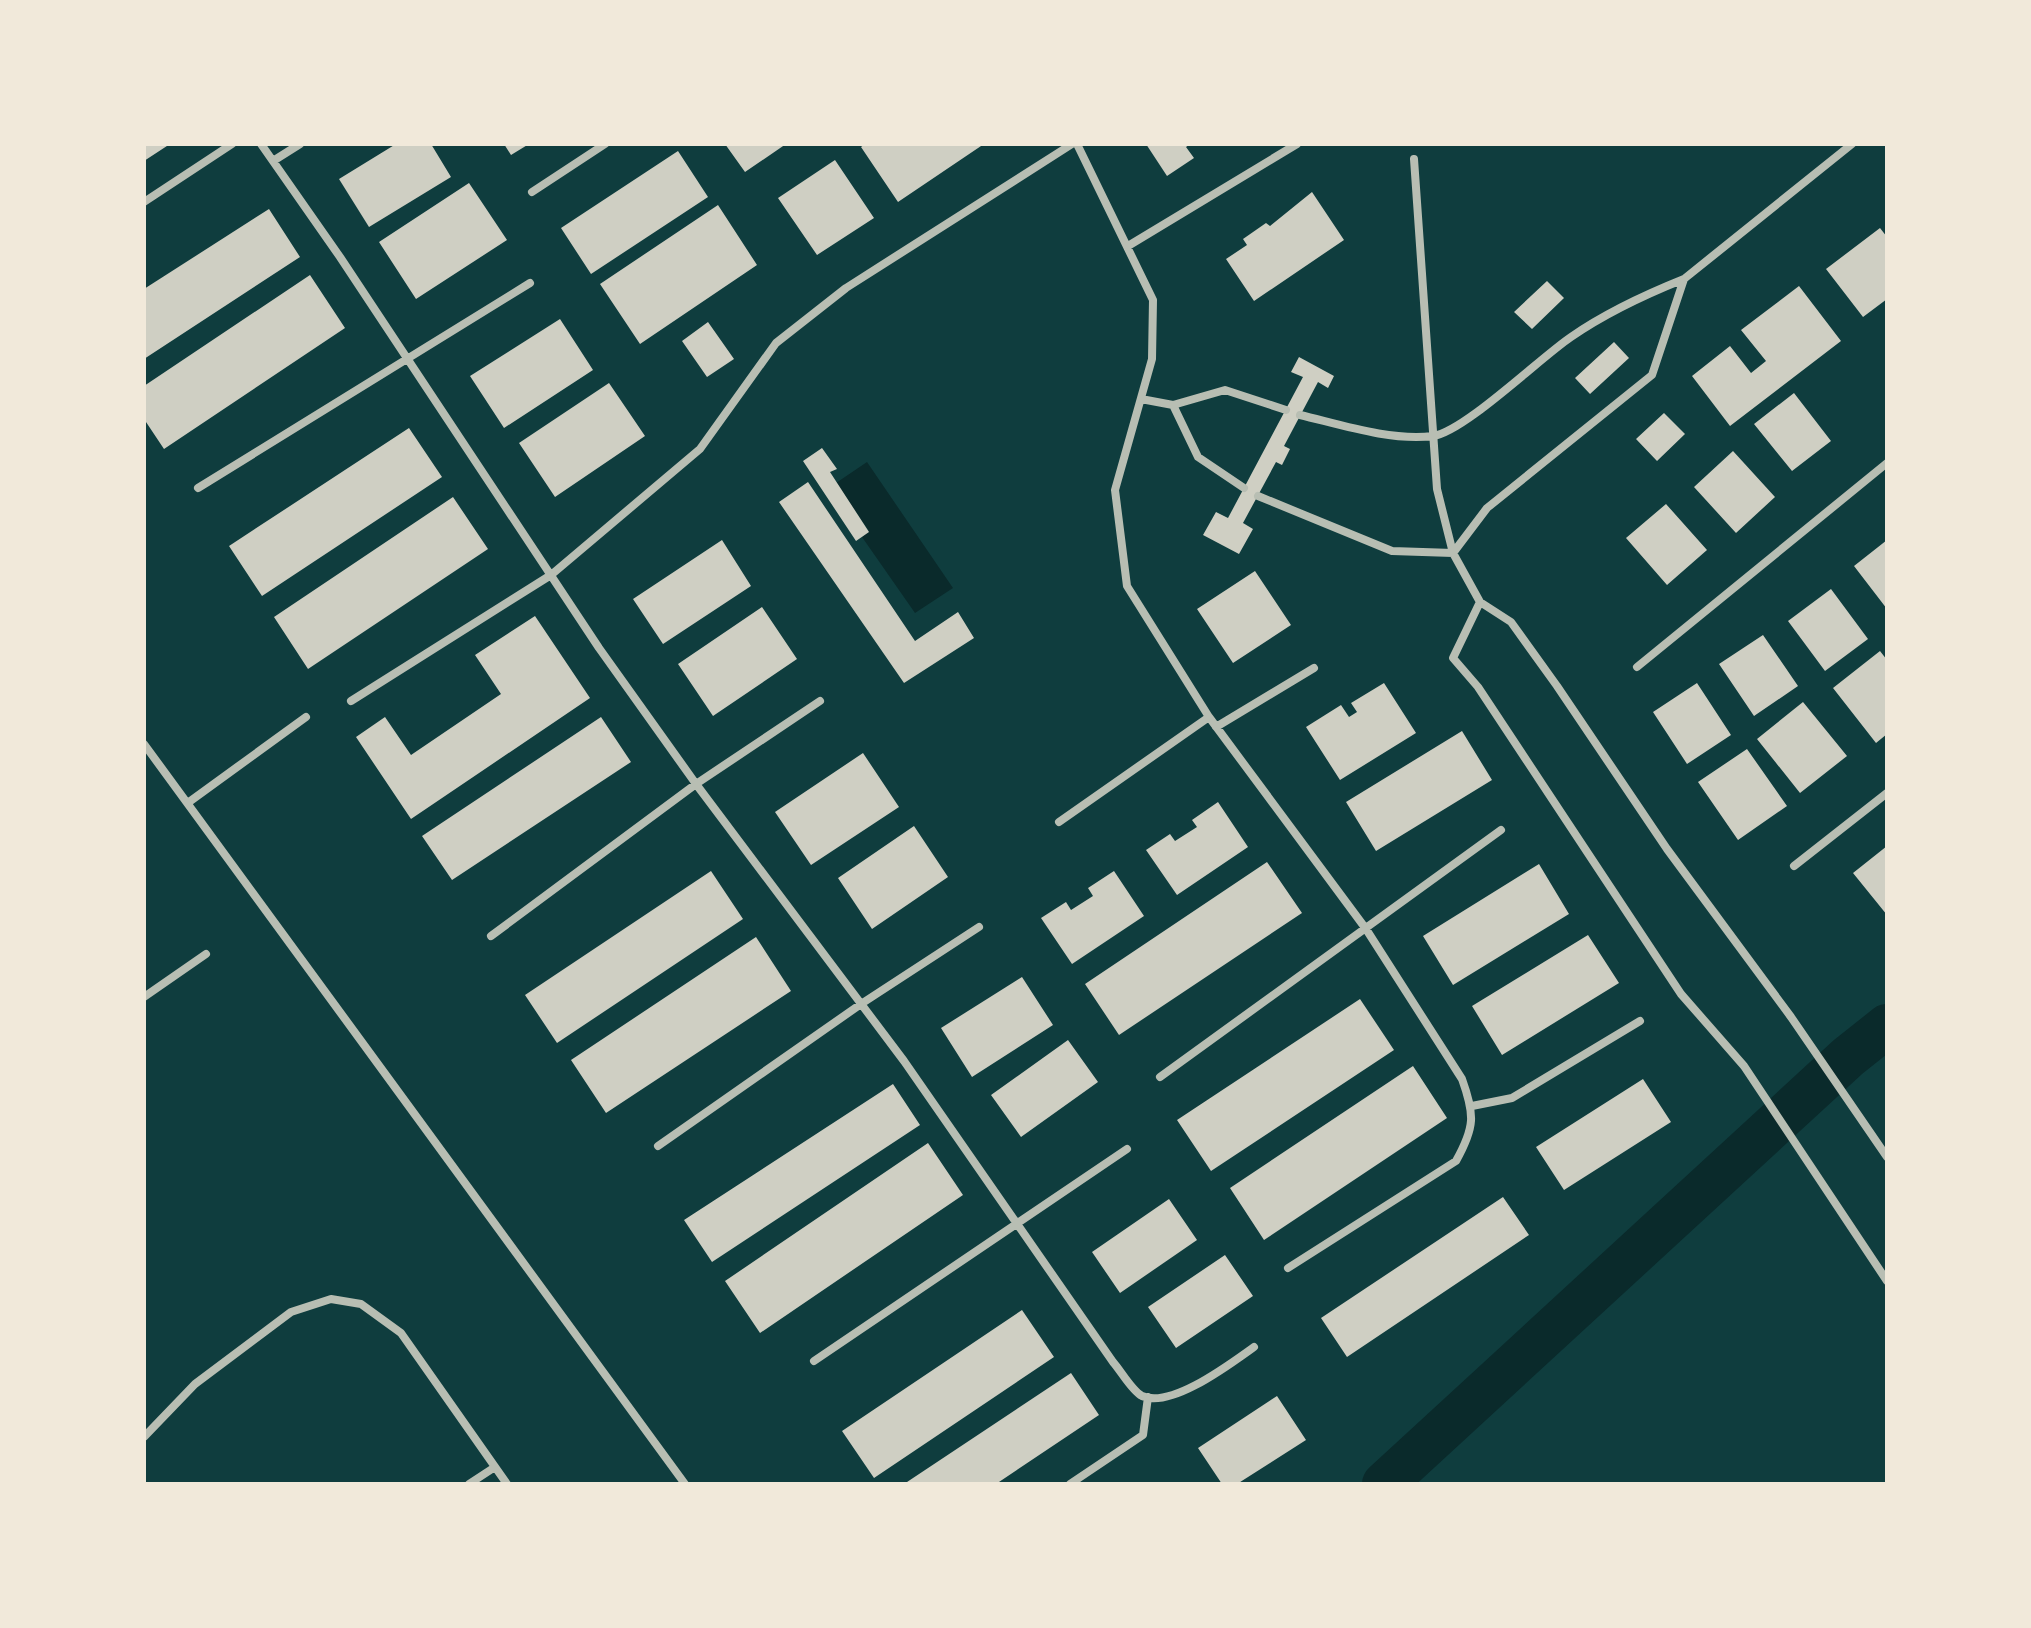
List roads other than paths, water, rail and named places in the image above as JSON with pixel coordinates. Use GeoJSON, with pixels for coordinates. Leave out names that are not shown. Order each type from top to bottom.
{"type":"FeatureCollection","features":[{"type":"Feature","properties":{"kind":"street"},"geometry":{"type":"LineString","coordinates":[[144,202],[232,144]]}},
{"type":"Feature","properties":{"kind":"street"},"geometry":{"type":"LineString","coordinates":[[261,144],[551,575],[696,784],[861,1004],[1113,1362],[1141,1396],[1163,1400],[1221,1370],[1254,1347]]}},
{"type":"Feature","properties":{"kind":"street"},"geometry":{"type":"LineString","coordinates":[[273,161],[300,144]]}},
{"type":"Feature","properties":{"kind":"street"},"geometry":{"type":"LineString","coordinates":[[532,192],[605,144]]}},
{"type":"Feature","properties":{"kind":"street"},"geometry":{"type":"LineString","coordinates":[[351,701],[551,575],[700,449],[776,343],[846,288],[1074,144],[1153,300],[1152,359],[1115,490],[1127,586],[1209,717],[1366,929],[1462,1079],[1472,1106],[1471,1134],[1456,1161],[1288,1268]]}},
{"type":"Feature","properties":{"kind":"street"},"geometry":{"type":"LineString","coordinates":[[1128,246],[1297,144]]}},
{"type":"Feature","properties":{"kind":"street"},"geometry":{"type":"LineString","coordinates":[[1300,415],[1376,432],[1435,436],[1480,409],[1569,337],[1625,303],[1684,279],[1852,144]]}},
{"type":"Feature","properties":{"kind":"street"},"geometry":{"type":"LineString","coordinates":[[1414,159],[1437,489],[1453,553],[1480,602],[1511,622],[1667,849],[1791,1017],[1887,1157]]}},
{"type":"Feature","properties":{"kind":"street"},"geometry":{"type":"LineString","coordinates":[[1453,553],[1487,508],[1652,375],[1684,279]]}},
{"type":"Feature","properties":{"kind":"street"},"geometry":{"type":"LineString","coordinates":[[198,488],[530,283]]}},
{"type":"Feature","properties":{"kind":"street"},"geometry":{"type":"LineString","coordinates":[[1141,399],[1173,405],[1225,390],[1286,410]]}},
{"type":"Feature","properties":{"kind":"street"},"geometry":{"type":"LineString","coordinates":[[1173,405],[1198,457],[1244,488]]}},
{"type":"Feature","properties":{"kind":"street"},"geometry":{"type":"LineString","coordinates":[[1637,667],[1887,463]]}},
{"type":"Feature","properties":{"kind":"street"},"geometry":{"type":"LineString","coordinates":[[1258,496],[1392,551],[1453,553]]}},
{"type":"Feature","properties":{"kind":"street"},"geometry":{"type":"LineString","coordinates":[[1480,602],[1453,658],[1478,687],[1681,994],[1744,1066],[1800,1155],[1887,1281]]}},
{"type":"Feature","properties":{"kind":"street"},"geometry":{"type":"LineString","coordinates":[[1216,727],[1314,668]]}},
{"type":"Feature","properties":{"kind":"street"},"geometry":{"type":"LineString","coordinates":[[491,936],[696,784],[820,701]]}},
{"type":"Feature","properties":{"kind":"street"},"geometry":{"type":"LineString","coordinates":[[189,802],[306,717]]}},
{"type":"Feature","properties":{"kind":"street"},"geometry":{"type":"LineString","coordinates":[[1059,822],[1209,717]]}},
{"type":"Feature","properties":{"kind":"street"},"geometry":{"type":"LineString","coordinates":[[144,744],[685,1484]]}},
{"type":"Feature","properties":{"kind":"street"},"geometry":{"type":"LineString","coordinates":[[1794,866],[1887,793]]}},
{"type":"Feature","properties":{"kind":"street"},"geometry":{"type":"LineString","coordinates":[[1160,1077],[1501,830]]}},
{"type":"Feature","properties":{"kind":"street"},"geometry":{"type":"LineString","coordinates":[[658,1146],[861,1004],[979,927]]}},
{"type":"Feature","properties":{"kind":"street"},"geometry":{"type":"LineString","coordinates":[[144,997],[206,954]]}},
{"type":"Feature","properties":{"kind":"street"},"geometry":{"type":"LineString","coordinates":[[1472,1106],[1512,1098],[1640,1021]]}},
{"type":"Feature","properties":{"kind":"street"},"geometry":{"type":"LineString","coordinates":[[814,1361],[1127,1149]]}},
{"type":"Feature","properties":{"kind":"street"},"geometry":{"type":"LineString","coordinates":[[144,1437],[195,1384],[291,1312],[331,1299],[361,1304],[401,1333],[507,1484]]}},
{"type":"Feature","properties":{"kind":"street"},"geometry":{"type":"LineString","coordinates":[[1070,1484],[1143,1435],[1148,1397]]}},
{"type":"Feature","properties":{"kind":"street"},"geometry":{"type":"LineString","coordinates":[[469,1484],[495,1467]]}},
{"type":"Feature","properties":{"kind":"water"},"geometry":{"type":"Polygon","coordinates":[[[867,462],[953,588],[915,613],[862,537],[869,531],[836,483],[867,462]]]}},
{"type":"Feature","properties":{"kind":"waterway"},"geometry":{"type":"LineString","coordinates":[[1384,1484],[1848,1057],[1887,1026]]}}]}
